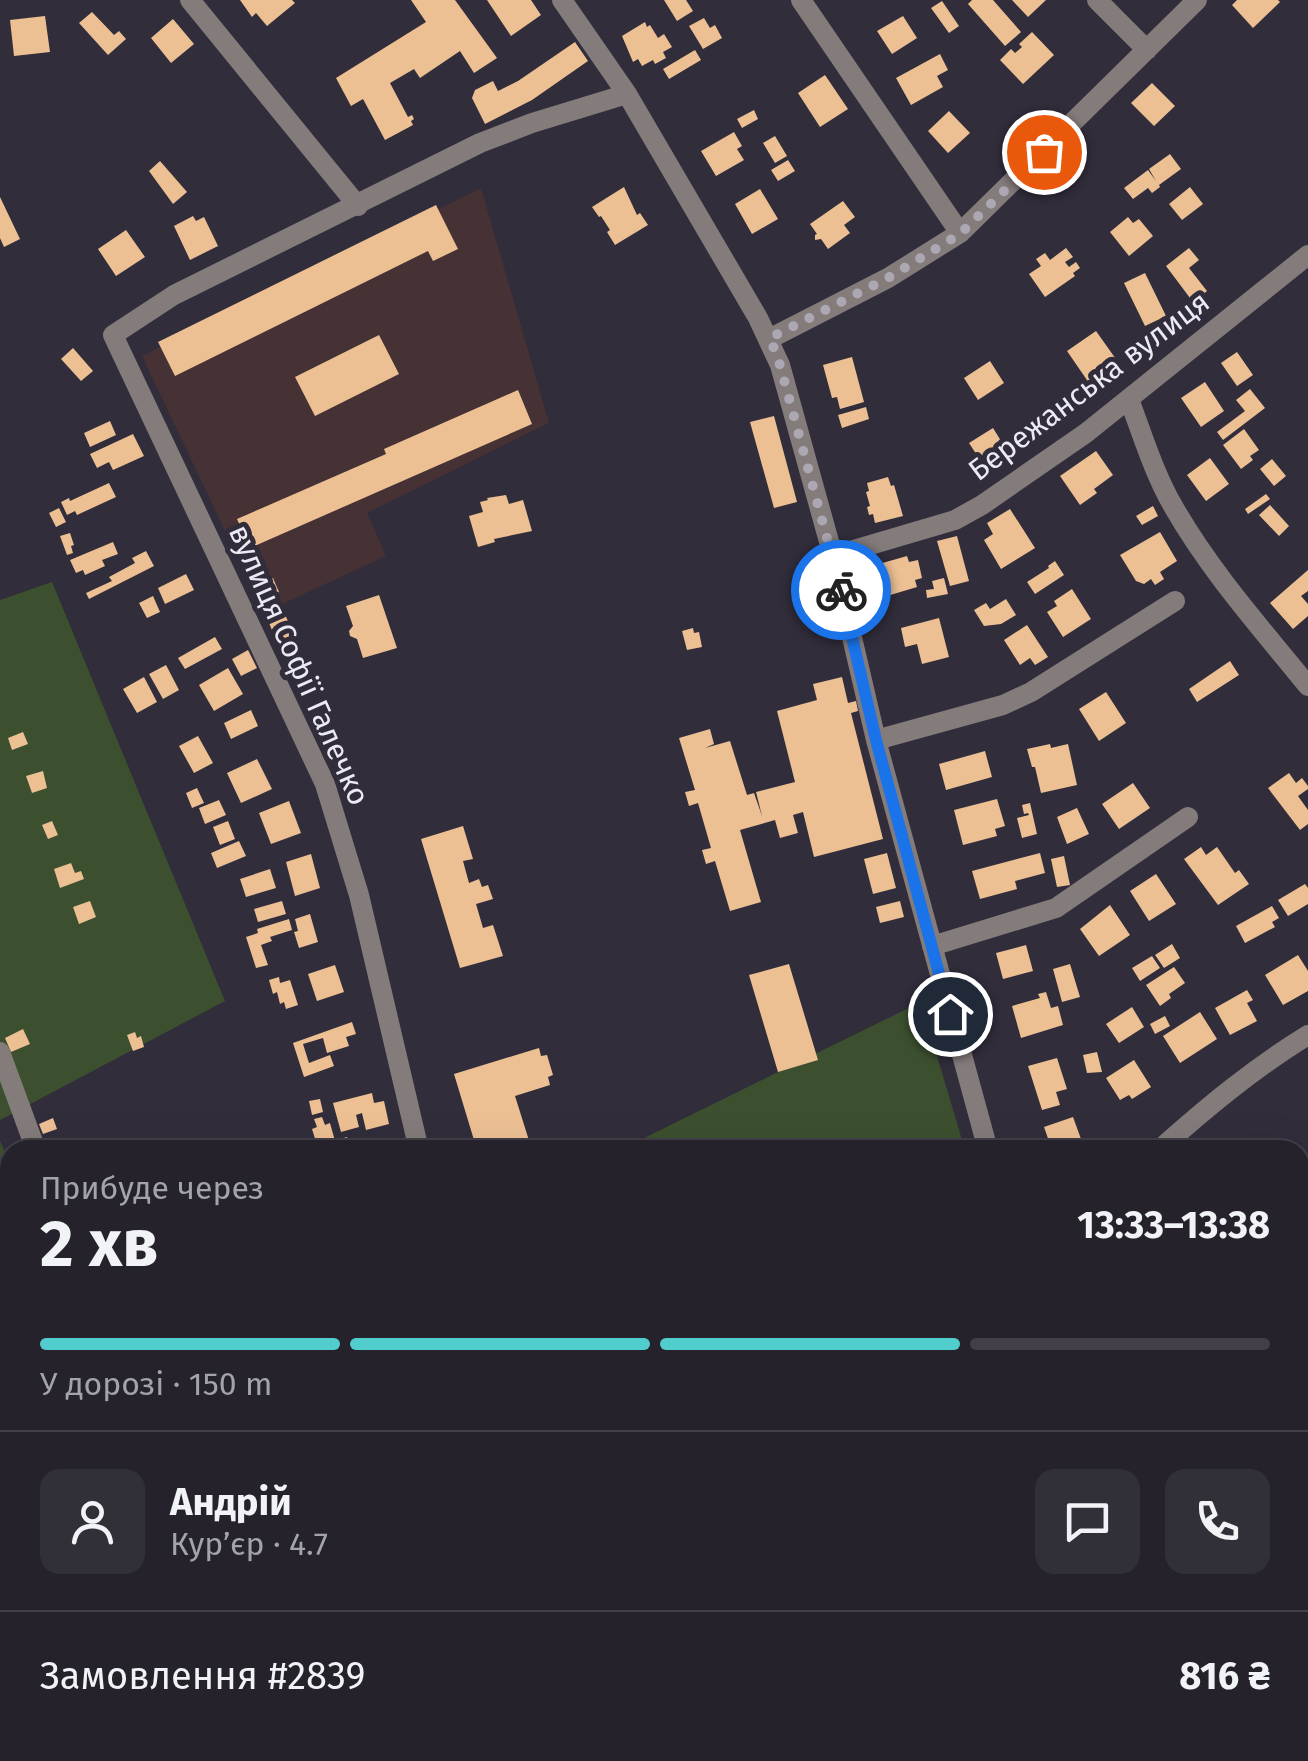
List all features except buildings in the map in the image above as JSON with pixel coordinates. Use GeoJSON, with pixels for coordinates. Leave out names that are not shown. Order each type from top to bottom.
{"type":"FeatureCollection","features":[{"type":"Feature","properties":{"kind":"street"},"geometry":{"type":"LineString","coordinates":[[190,0],[358,206],[480,143],[627,94]]}},
{"type":"Feature","properties":{"kind":"street"},"geometry":{"type":"LineString","coordinates":[[562,0],[627,94],[770,338],[833,556],[876,740],[985,1140]]}},
{"type":"Feature","properties":{"kind":"street"},"geometry":{"type":"LineString","coordinates":[[802,0],[960,234]]}},
{"type":"Feature","properties":{"kind":"street"},"geometry":{"type":"LineString","coordinates":[[1098,0],[1147,50]]}},
{"type":"Feature","properties":{"kind":"street"},"geometry":{"type":"LineString","coordinates":[[770,338],[888,278],[960,234],[1196,0]]}},
{"type":"Feature","properties":{"kind":"street","name":"вулиця Софії Галечко"},"geometry":{"type":"LineString","coordinates":[[358,206],[174,296],[113,335],[325,784],[358,894],[416,1140]]}},
{"type":"Feature","properties":{"kind":"street","name":"Бережанська вулиця"},"geometry":{"type":"LineString","coordinates":[[833,556],[955,520],[982,505],[1086,433],[1308,254]]}},
{"type":"Feature","properties":{"kind":"street"},"geometry":{"type":"LineString","coordinates":[[1128,398],[1174,508],[1224,582],[1308,686]]}},
{"type":"Feature","properties":{"kind":"street"},"geometry":{"type":"LineString","coordinates":[[876,740],[1003,705],[1031,692],[1175,601]]}},
{"type":"Feature","properties":{"kind":"street"},"geometry":{"type":"LineString","coordinates":[[932,946],[1056,908],[1188,818]]}},
{"type":"Feature","properties":{"kind":"street"},"geometry":{"type":"LineString","coordinates":[[1170,1140],[1258,1068],[1308,1035]]}},
{"type":"Feature","properties":{"kind":"street"},"geometry":{"type":"LineString","coordinates":[[0,1052],[32,1140]]}},
{"type":"Feature","properties":{"kind":"shaded area"},"geometry":{"type":"Polygon","coordinates":[[[481,188],[549,423],[367,513],[386,556],[265,612],[142,356],[481,188]]]}},
{"type":"Feature","properties":{"kind":"green space"},"geometry":{"type":"Polygon","coordinates":[[[52,582],[225,1001],[0,1120],[0,600],[52,582]]]}},
{"type":"Feature","properties":{"kind":"green space"},"geometry":{"type":"Polygon","coordinates":[[[921,1002],[962,1140],[640,1140],[921,1002]]]}},
{"type":"Feature","properties":{"kind":"way so far"},"geometry":{"type":"LineString","coordinates":[[841,590],[770,338],[888,278],[960,234],[1044,152]]}},
{"type":"Feature","properties":{"kind":"route"},"geometry":{"type":"LineString","coordinates":[[841,590],[876,740],[950,1014]]}}]}
